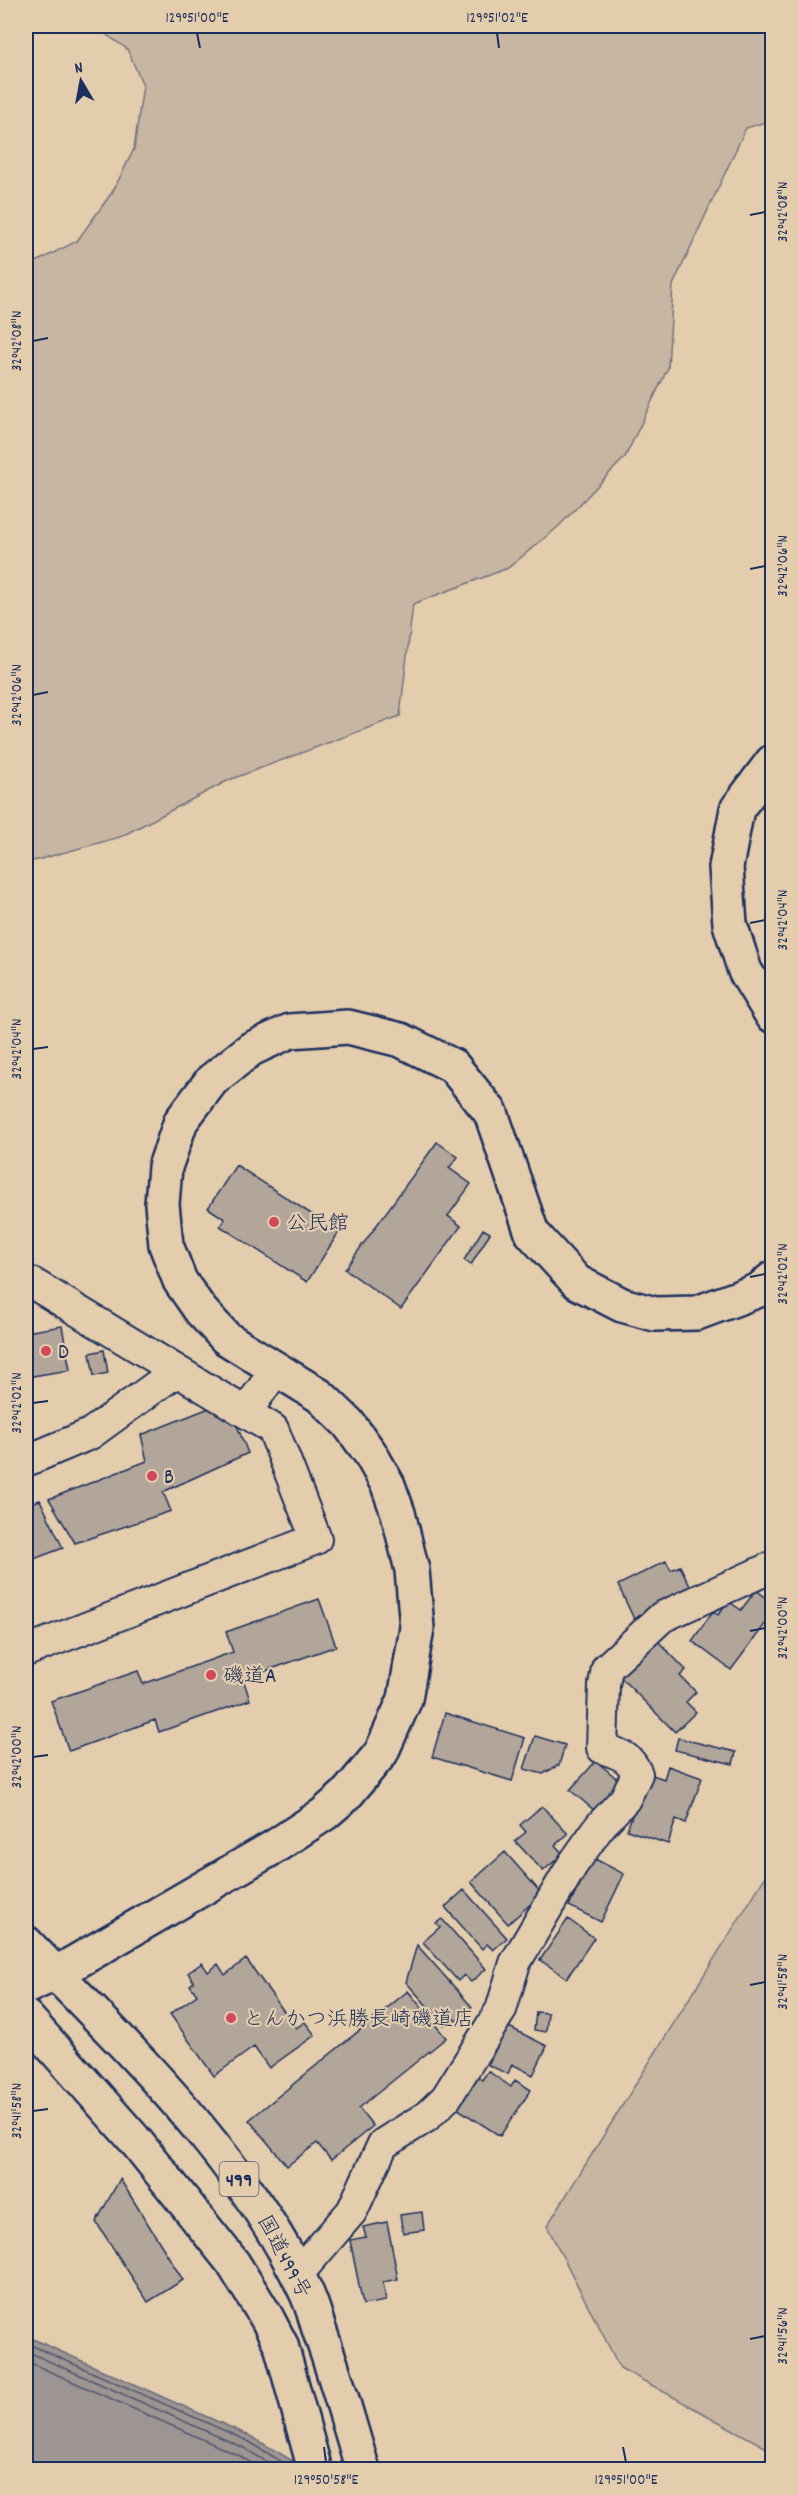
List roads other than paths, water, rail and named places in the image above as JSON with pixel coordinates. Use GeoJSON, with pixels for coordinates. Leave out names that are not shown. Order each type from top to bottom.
{"type":"FeatureCollection","features":[{"type":"Feature","properties":{"kind":"main road"},"geometry":{"type":"LineString","coordinates":[[772,762],[737,809],[726,867],[730,924],[745,971],[772,1015]]}},
{"type":"Feature","properties":{"kind":"main road"},"geometry":{"type":"LineString","coordinates":[[26,1988],[55,1974],[274,1847],[324,1814],[346,1795],[381,1754],[405,1699],[417,1629],[412,1570],[398,1513],[388,1485],[370,1453],[348,1423],[320,1396],[226,1338],[201,1311],[180,1281],[166,1245],[162,1204],[165,1167],[181,1121],[212,1080],[250,1049],[290,1031],[348,1028],[401,1040],[453,1066],[491,1113],[532,1233],[577,1282],[622,1305],[655,1314],[697,1313],[759,1290],[772,1279]]}},
{"type":"Feature","properties":{"kind":"main road","name":"国道499号"},"geometry":{"type":"LineString","coordinates":[[26,1943],[172,2096],[254,2199],[307,2294],[332,2364],[363,2469]]}},
{"type":"Feature","properties":{"kind":"main road","name":"499"},"geometry":{"type":"LineString","coordinates":[[26,2017],[134,2139],[233,2263],[281,2345],[314,2463]]}},
{"type":"Feature","properties":{"kind":"street"},"geometry":{"type":"LineString","coordinates":[[26,1283],[32,1283],[273,1430],[316,1539],[26,1651]]}},
{"type":"Feature","properties":{"kind":"street"},"geometry":{"type":"LineString","coordinates":[[246,1412],[277,1368]]}},
{"type":"Feature","properties":{"kind":"street"},"geometry":{"type":"LineString","coordinates":[[26,1461],[90,1434],[177,1371]]}},
{"type":"Feature","properties":{"kind":"street"},"geometry":{"type":"LineString","coordinates":[[297,2275],[352,2211],[383,2144],[426,2117],[446,2098],[501,2010],[515,1963],[573,1864],[600,1826],[625,1799],[637,1774],[633,1764],[626,1757],[602,1748],[604,1685],[607,1668],[662,1617],[772,1567]]}},
{"type":"Feature","properties":{"kind":"water"},"geometry":{"type":"Polygon","coordinates":[[[26,2336],[250,2436],[307,2469],[26,2470],[26,2336]]]}},
{"type":"Feature","properties":{"kind":"place","name":"公民館"},"geometry":{"type":"Point","coordinates":[274,1222]}},
{"type":"Feature","properties":{"kind":"place","name":"D"},"geometry":{"type":"Point","coordinates":[46,1351]}},
{"type":"Feature","properties":{"kind":"place","name":"B"},"geometry":{"type":"Point","coordinates":[152,1476]}},
{"type":"Feature","properties":{"kind":"place","name":"磯道A"},"geometry":{"type":"Point","coordinates":[211,1675]}},
{"type":"Feature","properties":{"kind":"place","name":"とんかつ浜勝長崎磯道店"},"geometry":{"type":"Point","coordinates":[231,2018]}}]}
